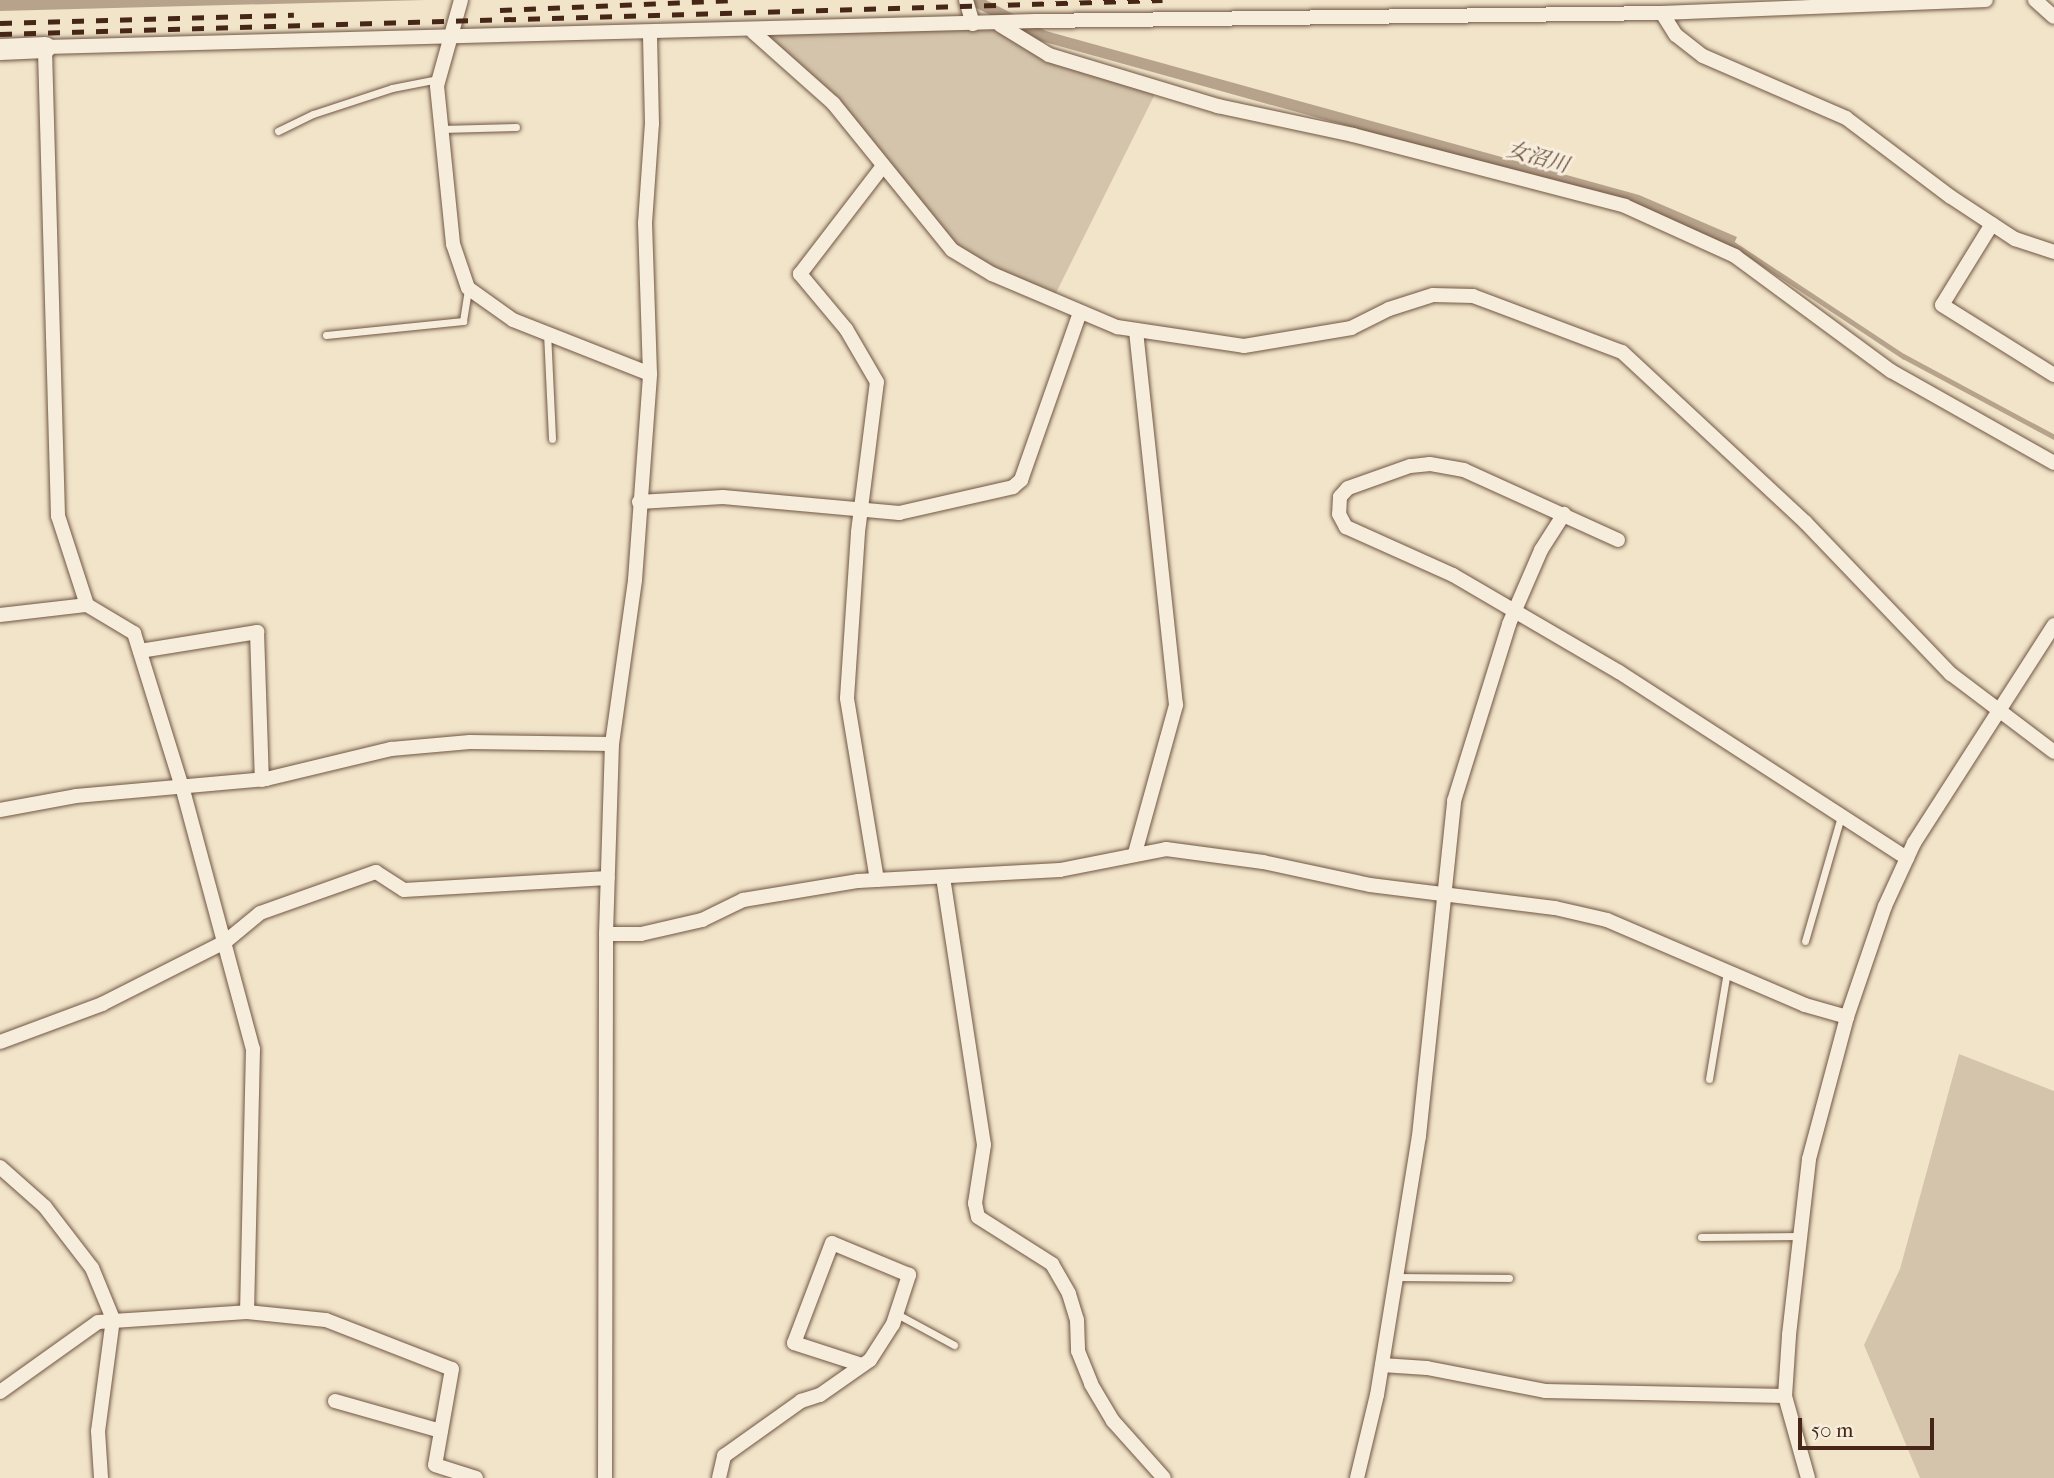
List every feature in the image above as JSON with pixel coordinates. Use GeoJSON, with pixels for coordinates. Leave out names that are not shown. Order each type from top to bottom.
{"type":"FeatureCollection","features":[{"type":"Feature","properties":{"kind":"street"},"geometry":{"type":"LineString","coordinates":[[461,0],[453,37],[439,79],[440,129],[453,244],[468,288],[513,320],[547,331],[650,374]]}},
{"type":"Feature","properties":{"kind":"street"},"geometry":{"type":"LineString","coordinates":[[966,0],[973,24]]}},
{"type":"Feature","properties":{"kind":"street"},"geometry":{"type":"LineString","coordinates":[[0,49],[753,32],[1036,21],[1662,13],[1986,0]]}},
{"type":"Feature","properties":{"kind":"street"},"geometry":{"type":"LineString","coordinates":[[2035,0],[2054,17]]}},
{"type":"Feature","properties":{"kind":"street"},"geometry":{"type":"LineString","coordinates":[[1662,13],[1675,35],[1703,56],[1846,118],[2015,239],[2054,252]]}},
{"type":"Feature","properties":{"kind":"street"},"geometry":{"type":"LineString","coordinates":[[1000,24],[1049,55],[1218,106],[1353,135],[1625,206],[1735,256],[1891,371],[2054,463]]}},
{"type":"Feature","properties":{"kind":"street"},"geometry":{"type":"LineString","coordinates":[[753,32],[833,103],[882,167],[952,250],[992,274],[1080,312],[1136,330],[1244,346],[1351,328],[1389,309],[1433,295],[1473,296],[1622,352],[1805,522],[1951,674],[2054,752]]}},
{"type":"Feature","properties":{"kind":"street"},"geometry":{"type":"LineString","coordinates":[[605,1478],[606,934],[612,744],[635,580],[650,374],[645,223],[652,124],[650,33]]}},
{"type":"Feature","properties":{"kind":"street"},"geometry":{"type":"LineString","coordinates":[[45,47],[58,516],[87,605]]}},
{"type":"Feature","properties":{"kind":"street"},"geometry":{"type":"LineString","coordinates":[[877,880],[847,698],[860,510],[877,382],[846,329],[800,274],[882,167]]}},
{"type":"Feature","properties":{"kind":"street"},"geometry":{"type":"LineString","coordinates":[[1992,224],[1942,305],[2054,375]]}},
{"type":"Feature","properties":{"kind":"street"},"geometry":{"type":"LineString","coordinates":[[639,502],[723,497],[899,513],[1013,488],[1021,480],[1080,312]]}},
{"type":"Feature","properties":{"kind":"street"},"geometry":{"type":"LineString","coordinates":[[1135,853],[1176,705],[1136,330]]}},
{"type":"Feature","properties":{"kind":"street"},"geometry":{"type":"LineString","coordinates":[[1618,540],[1464,470],[1430,464],[1410,466],[1348,488],[1340,496],[1339,514],[1346,527],[1454,575],[1513,614],[1619,672],[1907,858]]}},
{"type":"Feature","properties":{"kind":"street"},"geometry":{"type":"LineString","coordinates":[[1357,1478],[1382,1365],[1419,1136],[1454,801],[1513,614],[1541,550],[1564,514]]}},
{"type":"Feature","properties":{"kind":"street"},"geometry":{"type":"LineString","coordinates":[[0,615],[87,605],[134,634],[183,790],[253,1049],[247,1312]]}},
{"type":"Feature","properties":{"kind":"street"},"geometry":{"type":"LineString","coordinates":[[1808,1478],[1785,1396],[1799,1236],[1809,1159],[1847,1017],[1907,858],[1996,709],[2054,625]]}},
{"type":"Feature","properties":{"kind":"street"},"geometry":{"type":"LineString","coordinates":[[140,651],[257,632],[262,780]]}},
{"type":"Feature","properties":{"kind":"street"},"geometry":{"type":"LineString","coordinates":[[0,810],[76,796],[183,790],[262,780],[391,749],[470,742],[612,744]]}},
{"type":"Feature","properties":{"kind":"street"},"geometry":{"type":"LineString","coordinates":[[606,934],[642,934],[702,920],[743,900],[877,880],[1060,870],[1135,853],[1167,849],[1213,854],[1444,896],[1555,908],[1607,920],[1727,972],[1847,1017]]}},
{"type":"Feature","properties":{"kind":"street"},"geometry":{"type":"LineString","coordinates":[[0,1042],[102,1004],[225,942],[260,913],[376,872],[404,890],[608,878]]}},
{"type":"Feature","properties":{"kind":"street"},"geometry":{"type":"LineString","coordinates":[[943,877],[984,1145],[975,1203],[978,1217],[1052,1264],[1069,1294],[1077,1320],[1078,1351],[1091,1384],[1113,1421],[1164,1478]]}},
{"type":"Feature","properties":{"kind":"street"},"geometry":{"type":"LineString","coordinates":[[0,1167],[45,1207],[92,1268],[113,1319],[98,1431],[101,1478]]}},
{"type":"Feature","properties":{"kind":"street"},"geometry":{"type":"LineString","coordinates":[[719,1478],[724,1455],[870,1360],[897,1314],[909,1275],[832,1243],[794,1343],[862,1365]]}},
{"type":"Feature","properties":{"kind":"street"},"geometry":{"type":"LineString","coordinates":[[0,1392],[97,1322],[247,1312],[326,1320],[452,1369],[435,1465],[476,1478]]}},
{"type":"Feature","properties":{"kind":"street"},"geometry":{"type":"LineString","coordinates":[[1382,1365],[1545,1391],[1785,1396]]}},
{"type":"Feature","properties":{"kind":"street"},"geometry":{"type":"LineString","coordinates":[[335,1401],[441,1431]]}},
{"type":"Feature","properties":{"kind":"lane"},"geometry":{"type":"LineString","coordinates":[[278,131],[313,114],[392,88],[439,79]]}},
{"type":"Feature","properties":{"kind":"lane"},"geometry":{"type":"LineString","coordinates":[[440,129],[516,127]]}},
{"type":"Feature","properties":{"kind":"lane"},"geometry":{"type":"LineString","coordinates":[[326,335],[463,321],[468,288]]}},
{"type":"Feature","properties":{"kind":"lane"},"geometry":{"type":"LineString","coordinates":[[547,331],[552,439]]}},
{"type":"Feature","properties":{"kind":"lane"},"geometry":{"type":"LineString","coordinates":[[1805,941],[1841,815]]}},
{"type":"Feature","properties":{"kind":"lane"},"geometry":{"type":"LineString","coordinates":[[1709,1079],[1727,972]]}},
{"type":"Feature","properties":{"kind":"lane"},"geometry":{"type":"LineString","coordinates":[[1701,1237],[1799,1236]]}},
{"type":"Feature","properties":{"kind":"lane"},"geometry":{"type":"LineString","coordinates":[[1396,1277],[1509,1278]]}},
{"type":"Feature","properties":{"kind":"lane"},"geometry":{"type":"LineString","coordinates":[[897,1314],[954,1345]]}},
{"type":"Feature","properties":{"kind":"shaded area"},"geometry":{"type":"Polygon","coordinates":[[[0,0],[425,0],[0,11],[0,0]]]}},
{"type":"Feature","properties":{"kind":"shaded area"},"geometry":{"type":"Polygon","coordinates":[[[961,0],[986,0],[1046,31],[1639,195],[1737,237],[1732,248],[1635,206],[1041,41],[961,0]]]}},
{"type":"Feature","properties":{"kind":"shaded area"},"geometry":{"type":"Polygon","coordinates":[[[1000,25],[1049,55],[1158,88],[1052,301],[952,250],[856,131],[753,32],[1000,25]]]}},
{"type":"Feature","properties":{"kind":"shaded area"},"geometry":{"type":"Polygon","coordinates":[[[1959,1054],[2054,1091],[2054,1478],[1920,1478],[1864,1345],[1900,1269],[1959,1054]]]}},
{"type":"Feature","properties":{"kind":"waterway","name":"女沼川"},"geometry":{"type":"LineString","coordinates":[[1729,241],[1903,356],[2054,437]]}},
{"type":"Feature","properties":{"kind":"railway"},"geometry":{"type":"LineString","coordinates":[[500,10],[736,0]]}},
{"type":"Feature","properties":{"kind":"railway"},"geometry":{"type":"LineString","coordinates":[[0,34],[1163,0]]}},
{"type":"Feature","properties":{"kind":"railway"},"geometry":{"type":"LineString","coordinates":[[0,23],[294,15]]}}]}
